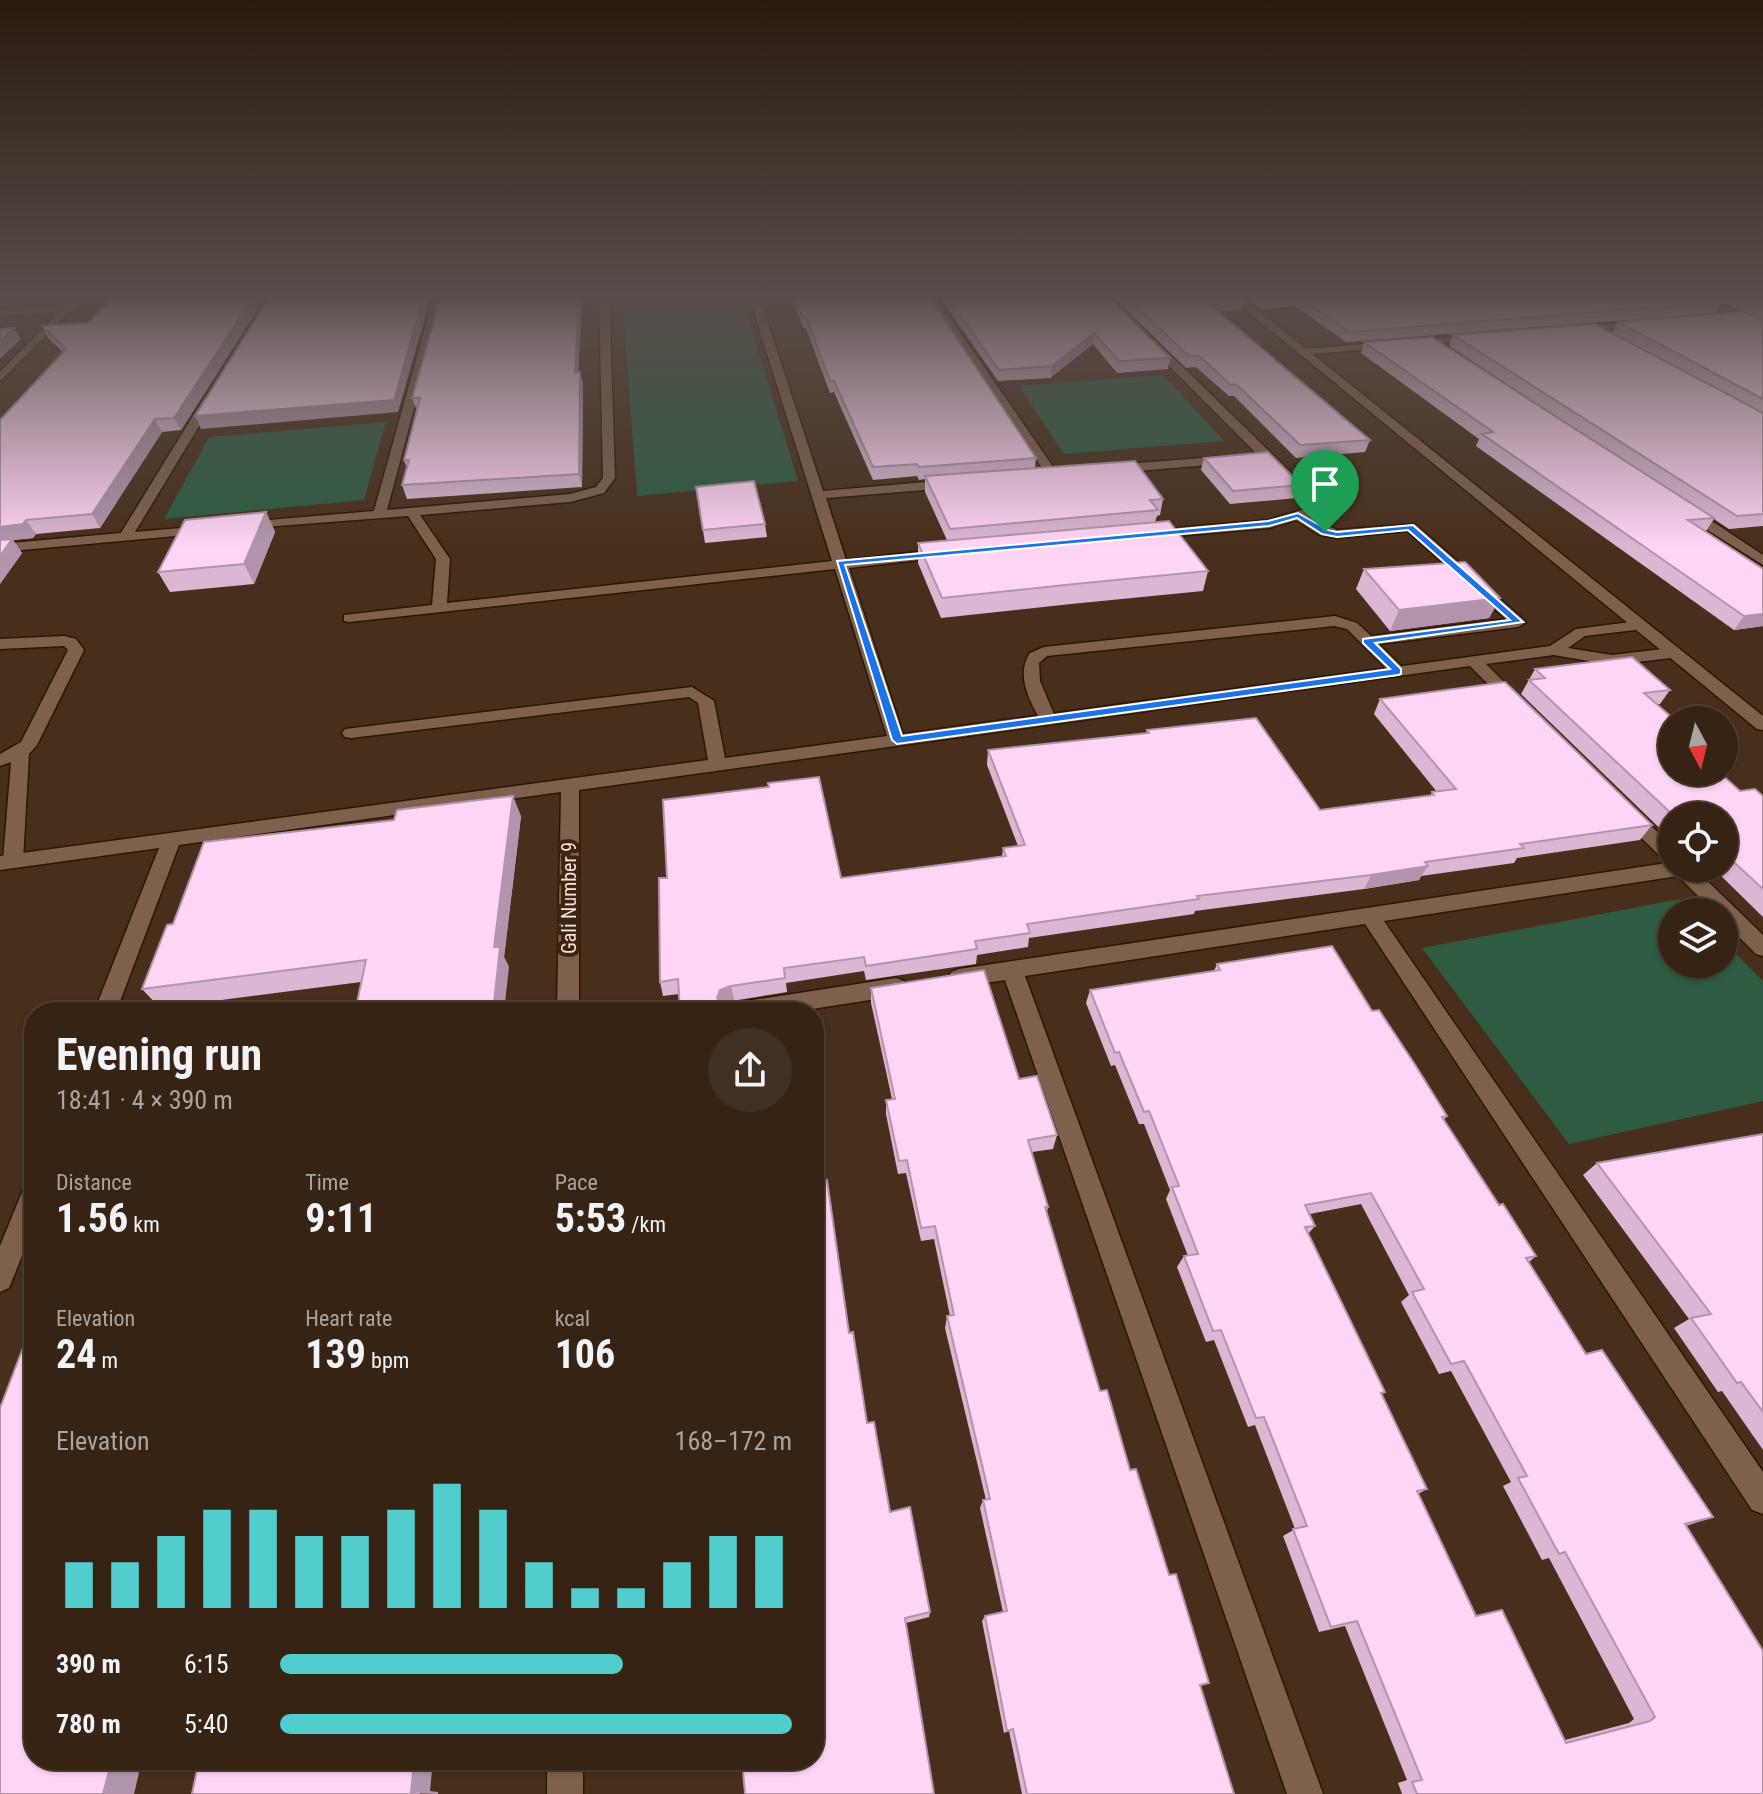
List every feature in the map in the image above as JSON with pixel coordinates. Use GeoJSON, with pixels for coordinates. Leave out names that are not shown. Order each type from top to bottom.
{"type":"FeatureCollection","features":[{"type":"Feature","properties":{"kind":"street"},"geometry":{"type":"LineString","coordinates":[[380,513],[416,380]]}},
{"type":"Feature","properties":{"kind":"street"},"geometry":{"type":"LineString","coordinates":[[237,527],[570,498],[600,490],[609,478],[606,380]]}},
{"type":"Feature","properties":{"kind":"street"},"geometry":{"type":"LineString","coordinates":[[781,380],[897,740]]}},
{"type":"Feature","properties":{"kind":"street"},"geometry":{"type":"LineString","coordinates":[[987,380],[1052,474]]}},
{"type":"Feature","properties":{"kind":"street"},"geometry":{"type":"LineString","coordinates":[[1190,380],[1268,456],[1325,532],[1337,534],[1410,527],[1518,622],[1367,641]]}},
{"type":"Feature","properties":{"kind":"street"},"geometry":{"type":"LineString","coordinates":[[1335,380],[1763,725]]}},
{"type":"Feature","properties":{"kind":"street"},"geometry":{"type":"LineString","coordinates":[[125,537],[215,391]]}},
{"type":"Feature","properties":{"kind":"street"},"geometry":{"type":"LineString","coordinates":[[1253,457],[1268,456]]}},
{"type":"Feature","properties":{"kind":"street"},"geometry":{"type":"LineString","coordinates":[[1098,471],[1237,459]]}},
{"type":"Feature","properties":{"kind":"street"},"geometry":{"type":"LineString","coordinates":[[1036,476],[1067,473]]}},
{"type":"Feature","properties":{"kind":"street"},"geometry":{"type":"LineString","coordinates":[[818,495],[957,483]]}},
{"type":"Feature","properties":{"kind":"street"},"geometry":{"type":"LineString","coordinates":[[1670,500],[1763,561]]}},
{"type":"Feature","properties":{"kind":"street"},"geometry":{"type":"LineString","coordinates":[[1142,535],[1269,524],[1305,509]]}},
{"type":"Feature","properties":{"kind":"street"},"geometry":{"type":"LineString","coordinates":[[411,511],[443,559],[439,608]]}},
{"type":"Feature","properties":{"kind":"street"},"geometry":{"type":"LineString","coordinates":[[0,548],[221,528]]}},
{"type":"Feature","properties":{"kind":"street"},"geometry":{"type":"LineString","coordinates":[[349,618],[967,551]]}},
{"type":"Feature","properties":{"kind":"street"},"geometry":{"type":"LineString","coordinates":[[1048,719],[1029,672],[1030,660],[1035,654],[1044,652],[1335,621],[1352,626],[1398,671]]}},
{"type":"Feature","properties":{"kind":"street"},"geometry":{"type":"LineString","coordinates":[[1554,650],[1581,632],[1638,626]]}},
{"type":"Feature","properties":{"kind":"street"},"geometry":{"type":"LineString","coordinates":[[0,644],[64,641],[76,645],[28,745],[0,760]]}},
{"type":"Feature","properties":{"kind":"street"},"geometry":{"type":"LineString","coordinates":[[20,752],[6,862],[1554,650],[1612,660],[1671,653]]}},
{"type":"Feature","properties":{"kind":"street"},"geometry":{"type":"LineString","coordinates":[[1474,661],[1525,711]]}},
{"type":"Feature","properties":{"kind":"street"},"geometry":{"type":"LineString","coordinates":[[351,733],[692,692],[706,701],[718,765]]}},
{"type":"Feature","properties":{"kind":"street","name":"Gali Number 9"},"geometry":{"type":"LineString","coordinates":[[568,1002],[570,785]]}},
{"type":"Feature","properties":{"kind":"street"},"geometry":{"type":"LineString","coordinates":[[1615,801],[1658,844]]}},
{"type":"Feature","properties":{"kind":"street"},"geometry":{"type":"LineString","coordinates":[[109,1002],[172,839]]}},
{"type":"Feature","properties":{"kind":"street"},"geometry":{"type":"LineString","coordinates":[[801,1002],[1658,872]]}},
{"type":"Feature","properties":{"kind":"street"},"geometry":{"type":"LineString","coordinates":[[1697,882],[1763,948]]}},
{"type":"Feature","properties":{"kind":"street"},"geometry":{"type":"LineString","coordinates":[[1370,916],[1763,1499]]}},
{"type":"Feature","properties":{"kind":"street"},"geometry":{"type":"LineString","coordinates":[[1012,970],[1305,1794]]}},
{"type":"Feature","properties":{"kind":"street"},"geometry":{"type":"LineString","coordinates":[[0,1279],[9,1237],[24,1211]]}},
{"type":"Feature","properties":{"kind":"street"},"geometry":{"type":"LineString","coordinates":[[565,1770],[565,1794]]}},
{"type":"Feature","properties":{"kind":"green space"},"geometry":{"type":"Polygon","coordinates":[[[628,380],[767,380],[798,481],[637,496],[628,380]]]}},
{"type":"Feature","properties":{"kind":"green space"},"geometry":{"type":"Polygon","coordinates":[[[1101,380],[1167,380],[1224,441],[1064,454],[1019,386],[1101,380]]]}},
{"type":"Feature","properties":{"kind":"green space"},"geometry":{"type":"Polygon","coordinates":[[[386,422],[364,500],[164,519],[209,437],[386,422]]]}},
{"type":"Feature","properties":{"kind":"green space"},"geometry":{"type":"Polygon","coordinates":[[[1658,903],[1658,978],[1738,978],[1738,956],[1763,981],[1763,1101],[1569,1144],[1422,948],[1658,903]]]}},
{"type":"Feature","properties":{"kind":"building"},"geometry":{"type":"Polygon","coordinates":[[[37,380],[199,380],[174,418],[155,419],[92,514],[26,520],[23,524],[0,527],[0,420],[37,380]]]}},
{"type":"Feature","properties":{"kind":"building"},"geometry":{"type":"Polygon","coordinates":[[[218,380],[400,380],[394,400],[195,416],[218,380]]]}},
{"type":"Feature","properties":{"kind":"building"},"geometry":{"type":"Polygon","coordinates":[[[417,380],[580,380],[579,474],[402,485],[409,460],[404,460],[420,398],[412,398],[417,380]]]}},
{"type":"Feature","properties":{"kind":"building"},"geometry":{"type":"Polygon","coordinates":[[[984,380],[1036,458],[919,467],[917,464],[873,467],[834,381],[830,381],[984,380]]]}},
{"type":"Feature","properties":{"kind":"building"},"geometry":{"type":"Polygon","coordinates":[[[1225,380],[1299,380],[1370,440],[1300,445],[1236,384],[1231,385],[1225,380]]]}},
{"type":"Feature","properties":{"kind":"building"},"geometry":{"type":"Polygon","coordinates":[[[1418,380],[1499,380],[1714,518],[1688,520],[1763,569],[1763,614],[1744,616],[1482,434],[1493,432],[1418,380]]]}},
{"type":"Feature","properties":{"kind":"building"},"geometry":{"type":"Polygon","coordinates":[[[1523,380],[1700,380],[1763,413],[1763,514],[1737,516],[1523,380]]]}},
{"type":"Feature","properties":{"kind":"building"},"geometry":{"type":"Polygon","coordinates":[[[1727,380],[1763,380],[1763,399],[1727,380]]]}},
{"type":"Feature","properties":{"kind":"building"},"geometry":{"type":"Polygon","coordinates":[[[1268,452],[1301,485],[1233,491],[1204,458],[1268,452]]]}},
{"type":"Feature","properties":{"kind":"building"},"geometry":{"type":"Polygon","coordinates":[[[1135,461],[1163,499],[1150,500],[1158,510],[950,529],[925,476],[1135,461]]]}},
{"type":"Feature","properties":{"kind":"building"},"geometry":{"type":"Polygon","coordinates":[[[754,481],[765,524],[703,530],[696,487],[754,481]]]}},
{"type":"Feature","properties":{"kind":"building"},"geometry":{"type":"Polygon","coordinates":[[[266,512],[244,564],[158,572],[185,520],[266,512]]]}},
{"type":"Feature","properties":{"kind":"building"},"geometry":{"type":"Polygon","coordinates":[[[1169,521],[1208,571],[942,598],[918,543],[1169,521]]]}},
{"type":"Feature","properties":{"kind":"building"},"geometry":{"type":"Polygon","coordinates":[[[12,539],[0,556],[0,540],[12,539]]]}},
{"type":"Feature","properties":{"kind":"building"},"geometry":{"type":"Polygon","coordinates":[[[1465,562],[1500,598],[1399,610],[1364,569],[1465,562]]]}},
{"type":"Feature","properties":{"kind":"building"},"geometry":{"type":"Polygon","coordinates":[[[1632,657],[1670,690],[1644,693],[1659,706],[1658,786],[1734,786],[1740,791],[1755,789],[1763,796],[1763,889],[1738,866],[1738,802],[1659,802],[1529,680],[1545,678],[1535,669],[1632,657]]]}},
{"type":"Feature","properties":{"kind":"building"},"geometry":{"type":"Polygon","coordinates":[[[1505,682],[1652,825],[1520,844],[1524,848],[1425,862],[1428,866],[1197,896],[1199,899],[1027,924],[1030,933],[975,941],[977,949],[866,966],[864,957],[784,968],[785,978],[731,986],[720,990],[717,998],[720,1001],[789,1002],[679,1002],[678,979],[660,982],[659,878],[667,878],[663,800],[769,787],[768,783],[819,777],[841,878],[1006,856],[1003,848],[1025,845],[988,750],[1256,718],[1320,810],[1434,795],[1432,792],[1456,789],[1380,699],[1505,682]]]}},
{"type":"Feature","properties":{"kind":"building"},"geometry":{"type":"Polygon","coordinates":[[[513,796],[494,947],[500,947],[494,1002],[357,1002],[366,960],[142,989],[167,925],[173,924],[204,842],[394,820],[397,810],[513,796]]]}},
{"type":"Feature","properties":{"kind":"building"},"geometry":{"type":"Polygon","coordinates":[[[1332,946],[1372,1011],[1379,1010],[1414,1063],[1447,1116],[1442,1117],[1536,1256],[1526,1258],[1586,1354],[1602,1350],[1713,1517],[1685,1524],[1763,1651],[1763,1794],[1417,1794],[1412,1782],[1422,1780],[1357,1621],[1331,1627],[1293,1529],[1307,1526],[1264,1417],[1256,1418],[1221,1330],[1213,1331],[1184,1256],[1198,1254],[1172,1187],[1179,1186],[1149,1111],[1144,1112],[1119,1052],[1115,1053],[1090,990],[1220,970],[1217,964],[1332,946]],[[1371,1193],[1305,1205],[1315,1226],[1305,1227],[1385,1392],[1381,1393],[1427,1489],[1417,1491],[1476,1616],[1502,1610],[1566,1743],[1650,1721],[1655,1717],[1565,1552],[1559,1554],[1518,1478],[1527,1476],[1464,1361],[1451,1364],[1412,1292],[1424,1289],[1371,1193]]]}},
{"type":"Feature","properties":{"kind":"building"},"geometry":{"type":"Polygon","coordinates":[[[984,970],[1019,1079],[1037,1076],[1057,1135],[1028,1140],[1048,1207],[1045,1207],[1100,1391],[1107,1390],[1130,1470],[1136,1469],[1169,1575],[1176,1574],[1209,1683],[1200,1685],[1234,1794],[1027,1794],[1013,1729],[1007,1731],[985,1616],[1007,1611],[983,1500],[990,1499],[947,1316],[954,1315],[935,1226],[921,1228],[907,1160],[899,1161],[886,1100],[895,1099],[871,988],[984,970]]]}},
{"type":"Feature","properties":{"kind":"building"},"geometry":{"type":"Polygon","coordinates":[[[1763,1134],[1763,1412],[1741,1382],[1737,1383],[1691,1318],[1711,1314],[1597,1163],[1763,1134]]]}},
{"type":"Feature","properties":{"kind":"building"},"geometry":{"type":"Polygon","coordinates":[[[824,1180],[827,1180],[849,1333],[853,1332],[867,1423],[874,1422],[890,1512],[910,1507],[930,1612],[905,1618],[934,1794],[745,1794],[743,1770],[824,1770],[824,1180]]]}},
{"type":"Feature","properties":{"kind":"building"},"geometry":{"type":"Polygon","coordinates":[[[24,1345],[24,1770],[109,1770],[103,1794],[0,1794],[0,1408],[24,1345]]]}},
{"type":"Feature","properties":{"kind":"building"},"geometry":{"type":"Polygon","coordinates":[[[197,1770],[413,1770],[411,1793],[420,1791],[419,1794],[192,1794],[197,1770]]]}},
{"type":"Feature","properties":{"kind":"route"},"geometry":{"type":"LineString","coordinates":[[1298,515],[1325,532],[1337,534],[1410,527],[1518,622],[1515,625],[1367,641],[1398,671],[897,740],[840,563],[1269,524],[1298,515]]}}]}
